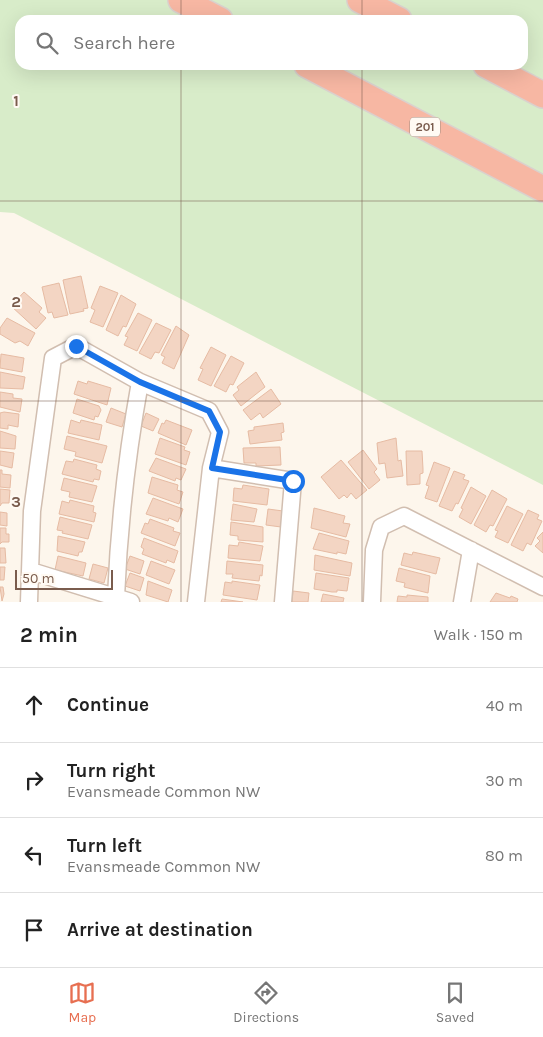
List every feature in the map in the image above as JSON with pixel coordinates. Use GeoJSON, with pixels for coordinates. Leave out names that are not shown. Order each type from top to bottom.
{"type":"FeatureCollection","features":[{"type":"Feature","properties":{"kind":"highway"},"geometry":{"type":"LineString","coordinates":[[181,0],[210,15]]}},
{"type":"Feature","properties":{"kind":"highway"},"geometry":{"type":"LineString","coordinates":[[360,0],[389,15]]}},
{"type":"Feature","properties":{"kind":"highway","name":"201"},"geometry":{"type":"LineString","coordinates":[[317,70],[543,189]]}},
{"type":"Feature","properties":{"kind":"highway"},"geometry":{"type":"LineString","coordinates":[[496,70],[543,95]]}},
{"type":"Feature","properties":{"kind":"street"},"geometry":{"type":"LineString","coordinates":[[29,602],[32,511],[53,358],[76,346],[140,382],[209,411],[220,432],[212,468],[196,602]]}},
{"type":"Feature","properties":{"kind":"street"},"geometry":{"type":"LineString","coordinates":[[31,572],[123,600],[127,450],[140,382]]}},
{"type":"Feature","properties":{"kind":"street"},"geometry":{"type":"LineString","coordinates":[[212,468],[293,481],[283,602]]}},
{"type":"Feature","properties":{"kind":"street"},"geometry":{"type":"LineString","coordinates":[[372,602],[374,550],[381,527],[404,516],[543,587]]}},
{"type":"Feature","properties":{"kind":"street"},"geometry":{"type":"LineString","coordinates":[[462,602],[470,550]]}},
{"type":"Feature","properties":{"kind":"green space"},"geometry":{"type":"Polygon","coordinates":[[[0,0],[543,0],[543,485],[14,213],[0,212],[0,0]]]}},
{"type":"Feature","properties":{"kind":"building"},"geometry":{"type":"Polygon","coordinates":[[[81,276],[88,308],[83,309],[84,311],[70,314],[63,280],[81,276]]]}},
{"type":"Feature","properties":{"kind":"building"},"geometry":{"type":"Polygon","coordinates":[[[59,283],[68,315],[54,318],[52,312],[48,313],[42,287],[59,283]]]}},
{"type":"Feature","properties":{"kind":"building"},"geometry":{"type":"Polygon","coordinates":[[[100,286],[118,293],[103,327],[90,322],[95,310],[91,308],[100,286]]]}},
{"type":"Feature","properties":{"kind":"building"},"geometry":{"type":"Polygon","coordinates":[[[24,292],[42,308],[39,312],[46,318],[36,329],[11,306],[24,292]]]}},
{"type":"Feature","properties":{"kind":"building"},"geometry":{"type":"Polygon","coordinates":[[[121,295],[136,304],[126,327],[123,326],[118,336],[106,330],[121,295]]]}},
{"type":"Feature","properties":{"kind":"building"},"geometry":{"type":"Polygon","coordinates":[[[138,313],[152,320],[137,351],[124,345],[128,337],[125,336],[138,313]]]}},
{"type":"Feature","properties":{"kind":"building"},"geometry":{"type":"Polygon","coordinates":[[[7,318],[35,333],[28,346],[20,341],[15,343],[0,334],[0,328],[7,318]]]}},
{"type":"Feature","properties":{"kind":"building"},"geometry":{"type":"Polygon","coordinates":[[[156,323],[171,330],[159,353],[155,352],[151,359],[139,353],[156,323]]]}},
{"type":"Feature","properties":{"kind":"building"},"geometry":{"type":"Polygon","coordinates":[[[176,326],[189,335],[174,369],[162,363],[165,357],[161,355],[176,326]]]}},
{"type":"Feature","properties":{"kind":"building"},"geometry":{"type":"Polygon","coordinates":[[[211,347],[226,355],[211,386],[198,380],[203,369],[200,368],[211,347]]]}},
{"type":"Feature","properties":{"kind":"building"},"geometry":{"type":"Polygon","coordinates":[[[1,354],[24,358],[22,372],[0,368],[1,354]]]}},
{"type":"Feature","properties":{"kind":"building"},"geometry":{"type":"Polygon","coordinates":[[[231,356],[244,363],[233,385],[230,384],[226,392],[214,386],[231,356]]]}},
{"type":"Feature","properties":{"kind":"building"},"geometry":{"type":"Polygon","coordinates":[[[0,372],[25,377],[23,389],[0,388],[0,372]]]}},
{"type":"Feature","properties":{"kind":"building"},"geometry":{"type":"Polygon","coordinates":[[[256,372],[265,387],[241,406],[233,395],[239,390],[237,387],[256,372]]]}},
{"type":"Feature","properties":{"kind":"building"},"geometry":{"type":"Polygon","coordinates":[[[78,381],[87,384],[88,381],[111,388],[107,405],[74,394],[78,381]]]}},
{"type":"Feature","properties":{"kind":"building"},"geometry":{"type":"Polygon","coordinates":[[[271,389],[281,404],[263,418],[260,413],[251,420],[243,410],[271,389]]]}},
{"type":"Feature","properties":{"kind":"building"},"geometry":{"type":"Polygon","coordinates":[[[0,392],[13,394],[13,398],[22,399],[20,412],[0,407],[0,392]]]}},
{"type":"Feature","properties":{"kind":"building"},"geometry":{"type":"Polygon","coordinates":[[[77,399],[99,406],[101,410],[98,417],[95,416],[94,420],[73,413],[77,399]]]}},
{"type":"Feature","properties":{"kind":"building"},"geometry":{"type":"Polygon","coordinates":[[[111,408],[126,414],[122,427],[106,422],[111,408]]]}},
{"type":"Feature","properties":{"kind":"building"},"geometry":{"type":"Polygon","coordinates":[[[0,413],[19,414],[18,427],[8,425],[8,429],[0,428],[0,413]]]}},
{"type":"Feature","properties":{"kind":"building"},"geometry":{"type":"Polygon","coordinates":[[[146,413],[159,419],[153,431],[141,426],[146,413]]]}},
{"type":"Feature","properties":{"kind":"building"},"geometry":{"type":"Polygon","coordinates":[[[71,420],[80,423],[81,420],[102,425],[99,440],[68,433],[71,420]]]}},
{"type":"Feature","properties":{"kind":"building"},"geometry":{"type":"Polygon","coordinates":[[[166,420],[192,430],[186,445],[158,433],[162,423],[164,424],[166,420]]]}},
{"type":"Feature","properties":{"kind":"building"},"geometry":{"type":"Polygon","coordinates":[[[283,423],[284,432],[281,433],[282,440],[250,444],[248,431],[254,430],[254,427],[283,423]]]}},
{"type":"Feature","properties":{"kind":"building"},"geometry":{"type":"Polygon","coordinates":[[[0,431],[16,436],[15,449],[0,448],[0,431]]]}},
{"type":"Feature","properties":{"kind":"building"},"geometry":{"type":"Polygon","coordinates":[[[67,436],[107,446],[102,463],[75,456],[76,452],[64,449],[67,436]]]}},
{"type":"Feature","properties":{"kind":"building"},"geometry":{"type":"Polygon","coordinates":[[[160,438],[185,447],[184,450],[190,452],[186,465],[155,454],[160,438]]]}},
{"type":"Feature","properties":{"kind":"building"},"geometry":{"type":"Polygon","coordinates":[[[396,438],[398,461],[401,460],[403,476],[387,478],[385,463],[379,464],[377,443],[396,438]]]}},
{"type":"Feature","properties":{"kind":"building"},"geometry":{"type":"Polygon","coordinates":[[[280,447],[281,465],[256,466],[256,463],[244,463],[243,448],[280,447]]]}},
{"type":"Feature","properties":{"kind":"building"},"geometry":{"type":"Polygon","coordinates":[[[363,450],[377,469],[374,472],[380,480],[369,489],[348,462],[363,450]]]}},
{"type":"Feature","properties":{"kind":"building"},"geometry":{"type":"Polygon","coordinates":[[[0,451],[14,453],[12,468],[0,465],[0,451]]]}},
{"type":"Feature","properties":{"kind":"building"},"geometry":{"type":"Polygon","coordinates":[[[406,451],[422,451],[423,473],[420,474],[420,484],[407,485],[406,451]]]}},
{"type":"Feature","properties":{"kind":"building"},"geometry":{"type":"Polygon","coordinates":[[[156,458],[186,469],[181,480],[176,478],[175,481],[149,471],[156,458]]]}},
{"type":"Feature","properties":{"kind":"building"},"geometry":{"type":"Polygon","coordinates":[[[74,459],[97,465],[96,469],[101,471],[99,480],[94,479],[93,482],[62,474],[66,461],[73,462],[74,459]]]}},
{"type":"Feature","properties":{"kind":"building"},"geometry":{"type":"Polygon","coordinates":[[[341,460],[367,490],[356,499],[351,493],[347,498],[344,495],[339,499],[321,477],[341,460]]]}},
{"type":"Feature","properties":{"kind":"building"},"geometry":{"type":"Polygon","coordinates":[[[434,462],[450,468],[437,502],[425,498],[429,486],[426,485],[434,462]]]}},
{"type":"Feature","properties":{"kind":"building"},"geometry":{"type":"Polygon","coordinates":[[[0,470],[2,470],[2,474],[11,475],[10,488],[0,487],[0,470]]]}},
{"type":"Feature","properties":{"kind":"building"},"geometry":{"type":"Polygon","coordinates":[[[454,471],[465,475],[463,479],[469,481],[458,504],[456,503],[452,511],[439,506],[454,471]]]}},
{"type":"Feature","properties":{"kind":"building"},"geometry":{"type":"Polygon","coordinates":[[[152,477],[178,485],[177,490],[183,492],[179,504],[148,493],[152,477]]]}},
{"type":"Feature","properties":{"kind":"building"},"geometry":{"type":"Polygon","coordinates":[[[64,478],[97,486],[92,502],[69,497],[70,492],[61,490],[64,478]]]}},
{"type":"Feature","properties":{"kind":"building"},"geometry":{"type":"Polygon","coordinates":[[[243,485],[269,489],[267,505],[233,501],[234,488],[242,489],[243,485]]]}},
{"type":"Feature","properties":{"kind":"building"},"geometry":{"type":"Polygon","coordinates":[[[471,487],[486,496],[471,524],[459,517],[471,487]]]}},
{"type":"Feature","properties":{"kind":"building"},"geometry":{"type":"Polygon","coordinates":[[[0,489],[10,490],[9,503],[2,503],[0,506],[0,489]]]}},
{"type":"Feature","properties":{"kind":"building"},"geometry":{"type":"Polygon","coordinates":[[[492,490],[507,499],[493,526],[490,525],[486,532],[474,525],[492,490]]]}},
{"type":"Feature","properties":{"kind":"building"},"geometry":{"type":"Polygon","coordinates":[[[153,498],[183,509],[178,522],[169,518],[168,521],[146,514],[153,498]]]}},
{"type":"Feature","properties":{"kind":"building"},"geometry":{"type":"Polygon","coordinates":[[[70,500],[94,506],[93,512],[96,513],[94,522],[59,514],[62,501],[69,503],[70,500]]]}},
{"type":"Feature","properties":{"kind":"building"},"geometry":{"type":"Polygon","coordinates":[[[233,504],[257,509],[254,522],[231,520],[233,504]]]}},
{"type":"Feature","properties":{"kind":"building"},"geometry":{"type":"Polygon","coordinates":[[[507,506],[523,514],[508,543],[495,537],[498,531],[495,530],[507,506]]]}},
{"type":"Feature","properties":{"kind":"building"},"geometry":{"type":"Polygon","coordinates":[[[314,508],[345,516],[343,523],[350,524],[346,537],[311,528],[314,508]]]}},
{"type":"Feature","properties":{"kind":"building"},"geometry":{"type":"Polygon","coordinates":[[[268,509],[283,511],[281,527],[266,525],[268,509]]]}},
{"type":"Feature","properties":{"kind":"building"},"geometry":{"type":"Polygon","coordinates":[[[528,510],[539,515],[537,519],[542,521],[531,545],[527,543],[523,551],[511,545],[528,510]]]}},
{"type":"Feature","properties":{"kind":"building"},"geometry":{"type":"Polygon","coordinates":[[[0,512],[7,513],[7,526],[0,525],[0,512]]]}},
{"type":"Feature","properties":{"kind":"building"},"geometry":{"type":"Polygon","coordinates":[[[60,517],[92,525],[88,539],[57,530],[60,517]]]}},
{"type":"Feature","properties":{"kind":"building"},"geometry":{"type":"Polygon","coordinates":[[[150,519],[174,528],[173,531],[180,533],[175,546],[141,533],[145,523],[148,524],[150,519]]]}},
{"type":"Feature","properties":{"kind":"building"},"geometry":{"type":"Polygon","coordinates":[[[231,522],[263,527],[263,542],[238,540],[238,536],[230,535],[231,522]]]}},
{"type":"Feature","properties":{"kind":"building"},"geometry":{"type":"Polygon","coordinates":[[[0,528],[6,528],[6,534],[9,534],[9,542],[2,542],[0,544],[0,528]]]}},
{"type":"Feature","properties":{"kind":"building"},"geometry":{"type":"Polygon","coordinates":[[[543,532],[543,553],[535,546],[540,541],[537,538],[543,532]]]}},
{"type":"Feature","properties":{"kind":"building"},"geometry":{"type":"Polygon","coordinates":[[[319,533],[349,541],[346,554],[313,549],[319,533]]]}},
{"type":"Feature","properties":{"kind":"building"},"geometry":{"type":"Polygon","coordinates":[[[58,536],[85,542],[82,552],[79,552],[78,556],[57,551],[58,536]]]}},
{"type":"Feature","properties":{"kind":"building"},"geometry":{"type":"Polygon","coordinates":[[[144,538],[178,551],[174,563],[167,560],[166,563],[142,554],[144,549],[141,547],[144,538]]]}},
{"type":"Feature","properties":{"kind":"building"},"geometry":{"type":"Polygon","coordinates":[[[239,542],[263,546],[260,561],[228,558],[229,545],[238,546],[239,542]]]}},
{"type":"Feature","properties":{"kind":"building"},"geometry":{"type":"Polygon","coordinates":[[[0,548],[5,548],[6,563],[0,563],[0,548]]]}},
{"type":"Feature","properties":{"kind":"building"},"geometry":{"type":"Polygon","coordinates":[[[413,552],[440,558],[436,574],[401,565],[404,553],[412,555],[413,552]]]}},
{"type":"Feature","properties":{"kind":"building"},"geometry":{"type":"Polygon","coordinates":[[[315,555],[352,563],[350,576],[314,570],[315,555]]]}},
{"type":"Feature","properties":{"kind":"building"},"geometry":{"type":"Polygon","coordinates":[[[58,556],[86,563],[83,576],[55,570],[58,556]]]}},
{"type":"Feature","properties":{"kind":"building"},"geometry":{"type":"Polygon","coordinates":[[[130,556],[144,561],[140,574],[125,569],[130,556]]]}},
{"type":"Feature","properties":{"kind":"building"},"geometry":{"type":"Polygon","coordinates":[[[151,561],[175,570],[169,584],[146,575],[151,561]]]}},
{"type":"Feature","properties":{"kind":"building"},"geometry":{"type":"Polygon","coordinates":[[[227,561],[263,565],[262,576],[260,575],[259,581],[232,578],[233,574],[226,574],[227,561]]]}},
{"type":"Feature","properties":{"kind":"building"},"geometry":{"type":"Polygon","coordinates":[[[93,564],[108,568],[104,583],[89,579],[93,564]]]}},
{"type":"Feature","properties":{"kind":"building"},"geometry":{"type":"Polygon","coordinates":[[[0,567],[5,567],[4,580],[0,580],[0,567]]]}},
{"type":"Feature","properties":{"kind":"building"},"geometry":{"type":"Polygon","coordinates":[[[399,568],[430,576],[428,593],[404,587],[405,583],[396,581],[399,568]]]}},
{"type":"Feature","properties":{"kind":"building"},"geometry":{"type":"Polygon","coordinates":[[[130,573],[144,578],[140,591],[125,586],[130,573]]]}},
{"type":"Feature","properties":{"kind":"building"},"geometry":{"type":"Polygon","coordinates":[[[316,573],[349,578],[347,591],[337,590],[337,592],[332,592],[314,589],[316,573]]]}},
{"type":"Feature","properties":{"kind":"building"},"geometry":{"type":"Polygon","coordinates":[[[148,581],[172,590],[168,602],[146,595],[148,581]]]}},
{"type":"Feature","properties":{"kind":"building"},"geometry":{"type":"Polygon","coordinates":[[[232,581],[260,585],[257,600],[223,595],[225,582],[232,583],[232,581]]]}},
{"type":"Feature","properties":{"kind":"building"},"geometry":{"type":"Polygon","coordinates":[[[0,587],[3,587],[4,594],[2,601],[0,587]]]}},
{"type":"Feature","properties":{"kind":"building"},"geometry":{"type":"Polygon","coordinates":[[[293,591],[309,593],[308,602],[292,602],[293,591]]]}},
{"type":"Feature","properties":{"kind":"building"},"geometry":{"type":"Polygon","coordinates":[[[496,593],[518,599],[517,602],[490,602],[496,593]]]}},
{"type":"Feature","properties":{"kind":"building"},"geometry":{"type":"Polygon","coordinates":[[[323,594],[344,598],[343,602],[321,602],[323,594]]]}},
{"type":"Feature","properties":{"kind":"building"},"geometry":{"type":"Polygon","coordinates":[[[407,595],[428,597],[428,602],[397,602],[398,596],[407,597],[407,595]]]}},
{"type":"Feature","properties":{"kind":"building"},"geometry":{"type":"Polygon","coordinates":[[[222,599],[243,602],[221,602],[222,599]]]}},
{"type":"Feature","properties":{"kind":"route"},"geometry":{"type":"LineString","coordinates":[[76,346],[140,382],[209,411],[220,432],[212,468],[293,481]]}}]}
